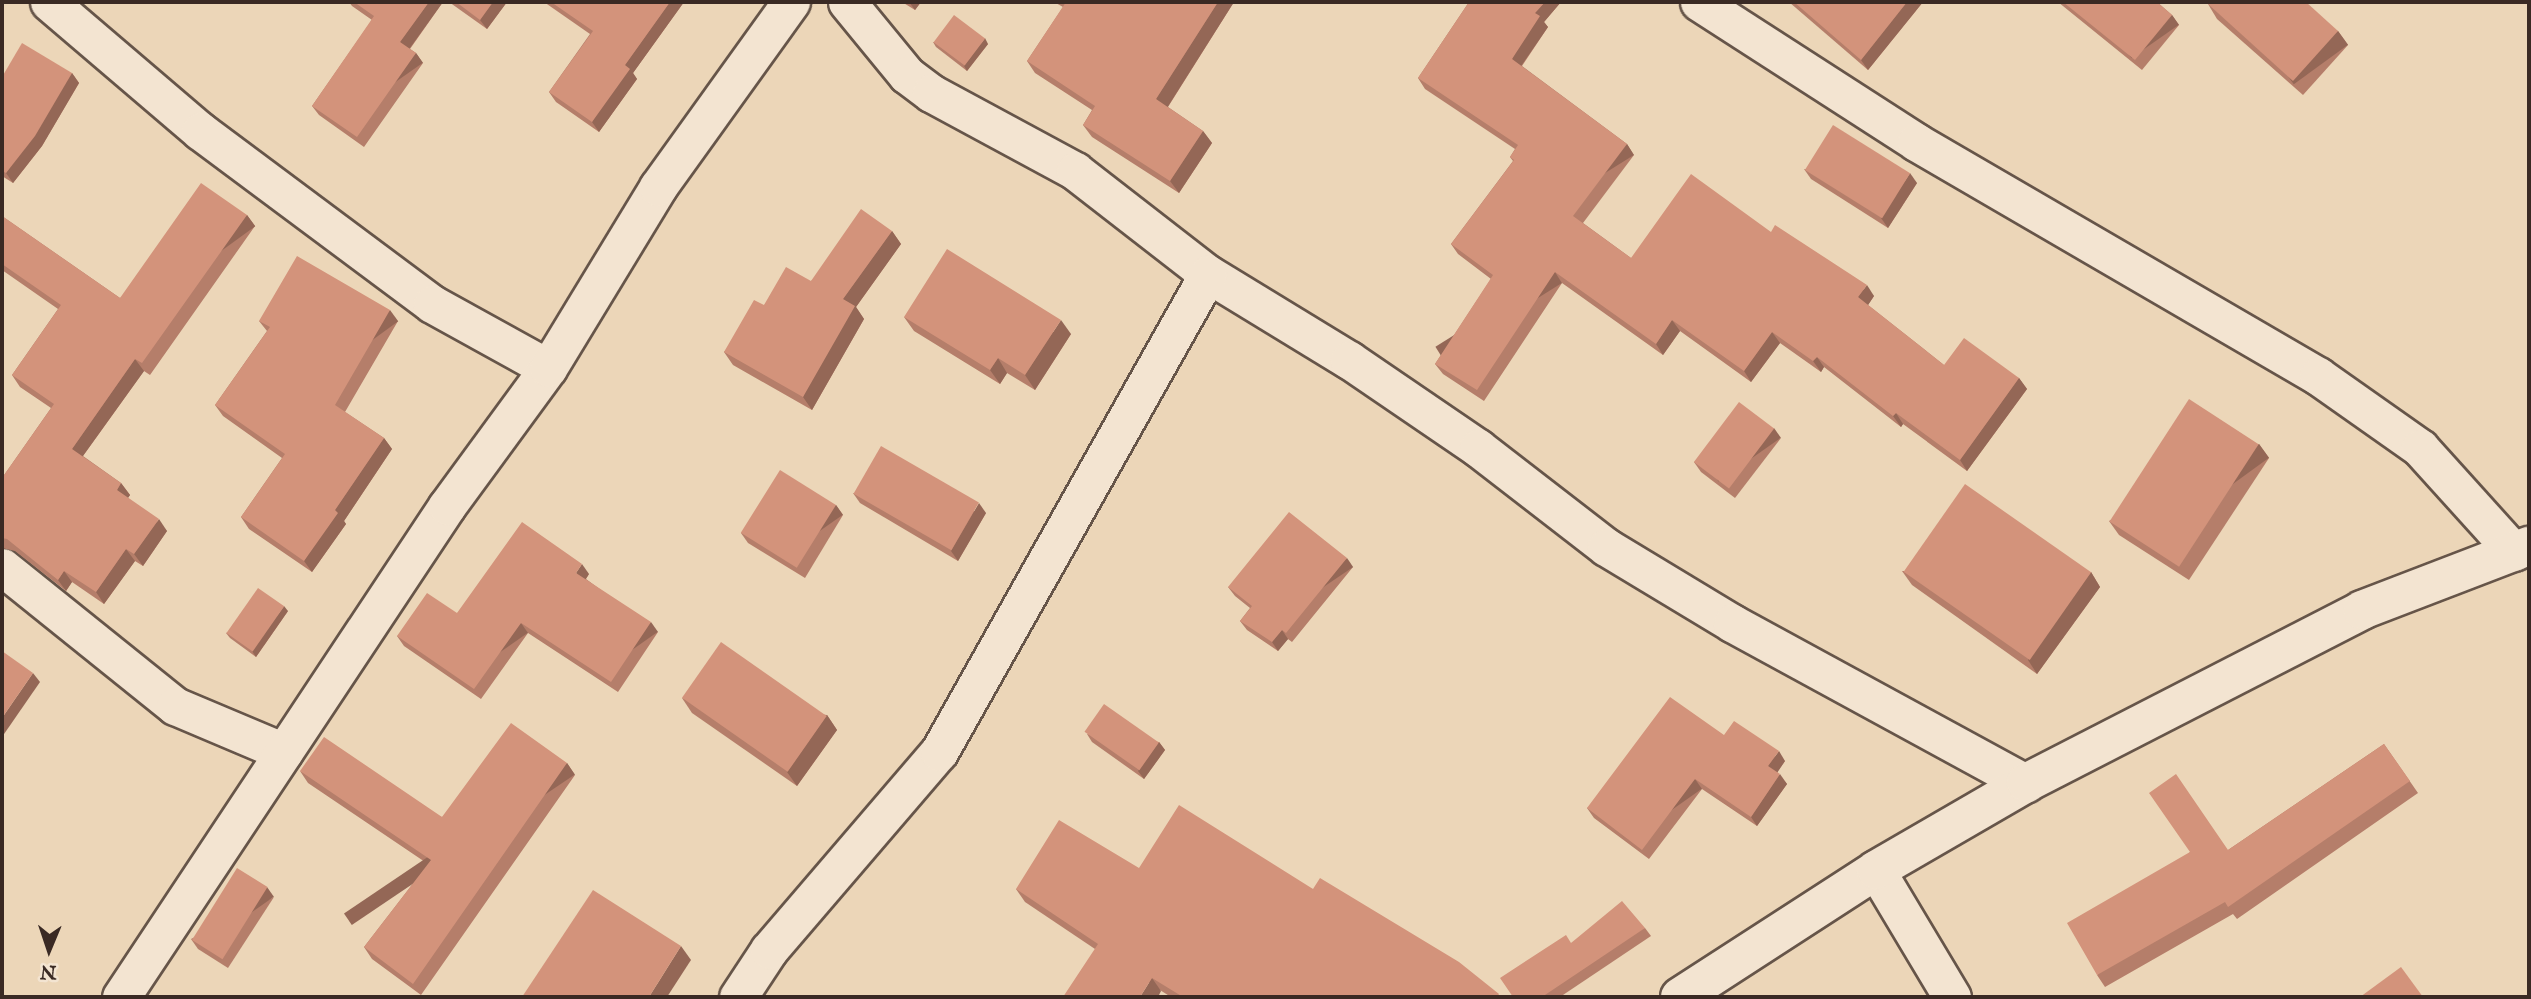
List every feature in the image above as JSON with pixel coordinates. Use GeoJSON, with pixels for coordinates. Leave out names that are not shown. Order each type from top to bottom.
{"type":"FeatureCollection","features":[{"type":"Feature","properties":{"kind":"street"},"geometry":{"type":"LineString","coordinates":[[49,2],[200,131],[432,304],[548,368]]}},
{"type":"Feature","properties":{"kind":"street"},"geometry":{"type":"LineString","coordinates":[[121,997],[447,506],[548,368],[658,187],[791,2]]}},
{"type":"Feature","properties":{"kind":"street"},"geometry":{"type":"LineString","coordinates":[[847,2],[907,75],[931,93],[1075,171],[1208,274],[1349,360],[1446,426],[1606,547],[1732,623],[2026,783]]}},
{"type":"Feature","properties":{"kind":"street"},"geometry":{"type":"LineString","coordinates":[[1680,997],[1876,870],[2026,783],[2362,610],[2521,549],[2420,448],[2318,376],[1916,142],[1699,2]]}},
{"type":"Feature","properties":{"kind":"street"},"geometry":{"type":"LineString","coordinates":[[738,997],[769,950],[939,752],[1208,274]]}},
{"type":"Feature","properties":{"kind":"street"},"geometry":{"type":"LineString","coordinates":[[2,567],[175,706],[284,752]]}},
{"type":"Feature","properties":{"kind":"street"},"geometry":{"type":"LineString","coordinates":[[1876,870],[1952,997]]}},
{"type":"Feature","properties":{"kind":"building"},"geometry":{"type":"Polygon","coordinates":[[[354,2],[429,2],[400,42],[416,53],[357,137],[312,106],[374,16],[354,2]]]}},
{"type":"Feature","properties":{"kind":"building"},"geometry":{"type":"Polygon","coordinates":[[[456,2],[493,2],[480,20],[456,2]]]}},
{"type":"Feature","properties":{"kind":"building"},"geometry":{"type":"Polygon","coordinates":[[[551,2],[670,2],[625,65],[630,69],[592,122],[549,92],[593,31],[551,2]]]}},
{"type":"Feature","properties":{"kind":"building"},"geometry":{"type":"Polygon","coordinates":[[[1066,2],[1218,2],[1156,99],[1203,131],[1170,181],[1083,125],[1095,106],[1027,61],[1066,2]]]}},
{"type":"Feature","properties":{"kind":"building"},"geometry":{"type":"Polygon","coordinates":[[[1469,2],[1545,2],[1535,13],[1540,16],[1512,59],[1627,144],[1573,216],[1631,258],[1691,174],[1771,232],[1775,225],[1867,285],[1858,297],[1944,365],[1964,338],[2019,378],[1960,460],[1896,413],[1893,416],[1817,357],[1813,361],[1772,332],[1744,371],[1672,320],[1656,344],[1555,272],[1477,390],[1435,364],[1493,275],[1451,244],[1514,160],[1510,157],[1518,145],[1418,78],[1469,2]]]}},
{"type":"Feature","properties":{"kind":"building"},"geometry":{"type":"Polygon","coordinates":[[[1794,2],[1907,2],[1861,60],[1794,2]]]}},
{"type":"Feature","properties":{"kind":"building"},"geometry":{"type":"Polygon","coordinates":[[[2063,2],[2157,2],[2172,15],[2135,60],[2063,2]]]}},
{"type":"Feature","properties":{"kind":"building"},"geometry":{"type":"Polygon","coordinates":[[[2306,2],[2338,31],[2293,81],[2208,4],[2306,2]]]}},
{"type":"Feature","properties":{"kind":"building"},"geometry":{"type":"Polygon","coordinates":[[[954,15],[985,38],[965,66],[934,42],[954,15]]]}},
{"type":"Feature","properties":{"kind":"building"},"geometry":{"type":"Polygon","coordinates":[[[22,43],[72,73],[35,136],[6,173],[2,171],[2,77],[22,43]]]}},
{"type":"Feature","properties":{"kind":"building"},"geometry":{"type":"Polygon","coordinates":[[[1833,125],[1910,173],[1882,218],[1805,170],[1833,125]]]}},
{"type":"Feature","properties":{"kind":"building"},"geometry":{"type":"Polygon","coordinates":[[[201,183],[247,215],[142,363],[135,359],[72,449],[121,483],[117,490],[159,519],[134,554],[126,549],[96,592],[64,571],[58,580],[7,539],[2,538],[2,478],[54,404],[12,375],[61,305],[2,264],[2,216],[120,298],[201,183]]]}},
{"type":"Feature","properties":{"kind":"building"},"geometry":{"type":"Polygon","coordinates":[[[861,209],[892,231],[843,299],[855,306],[803,397],[724,352],[754,300],[764,305],[786,267],[811,281],[861,209]]]}},
{"type":"Feature","properties":{"kind":"building"},"geometry":{"type":"Polygon","coordinates":[[[947,249],[1061,320],[1025,375],[998,358],[990,370],[904,317],[947,249]]]}},
{"type":"Feature","properties":{"kind":"building"},"geometry":{"type":"Polygon","coordinates":[[[297,256],[390,310],[335,405],[384,438],[335,510],[338,513],[304,561],[241,517],[285,454],[215,405],[270,327],[259,321],[297,256]]]}},
{"type":"Feature","properties":{"kind":"building"},"geometry":{"type":"Polygon","coordinates":[[[2189,399],[2259,444],[2179,567],[2109,521],[2189,399]]]}},
{"type":"Feature","properties":{"kind":"building"},"geometry":{"type":"Polygon","coordinates":[[[1739,402],[1774,428],[1729,488],[1694,462],[1739,402]]]}},
{"type":"Feature","properties":{"kind":"building"},"geometry":{"type":"Polygon","coordinates":[[[881,446],[979,502],[951,550],[854,494],[881,446]]]}},
{"type":"Feature","properties":{"kind":"building"},"geometry":{"type":"Polygon","coordinates":[[[780,470],[836,505],[797,568],[741,533],[780,470]]]}},
{"type":"Feature","properties":{"kind":"building"},"geometry":{"type":"Polygon","coordinates":[[[1965,484],[2091,572],[2030,660],[1904,572],[1965,484]]]}},
{"type":"Feature","properties":{"kind":"building"},"geometry":{"type":"Polygon","coordinates":[[[1289,512],[1347,558],[1286,633],[1282,630],[1272,642],[1240,621],[1252,606],[1228,587],[1289,512]]]}},
{"type":"Feature","properties":{"kind":"building"},"geometry":{"type":"Polygon","coordinates":[[[522,522],[582,564],[576,573],[651,622],[611,682],[521,623],[474,689],[397,636],[427,593],[457,613],[522,522]]]}},
{"type":"Feature","properties":{"kind":"building"},"geometry":{"type":"Polygon","coordinates":[[[258,588],[284,606],[253,651],[226,633],[258,588]]]}},
{"type":"Feature","properties":{"kind":"building"},"geometry":{"type":"Polygon","coordinates":[[[721,642],[827,716],[788,772],[682,698],[721,642]]]}},
{"type":"Feature","properties":{"kind":"building"},"geometry":{"type":"Polygon","coordinates":[[[2,651],[33,673],[2,718],[2,651]]]}},
{"type":"Feature","properties":{"kind":"building"},"geometry":{"type":"Polygon","coordinates":[[[1670,697],[1724,735],[1734,721],[1779,751],[1768,766],[1780,774],[1751,817],[1695,779],[1642,850],[1587,808],[1670,697]]]}},
{"type":"Feature","properties":{"kind":"building"},"geometry":{"type":"Polygon","coordinates":[[[1104,704],[1159,742],[1139,770],[1084,732],[1104,704]]]}},
{"type":"Feature","properties":{"kind":"building"},"geometry":{"type":"Polygon","coordinates":[[[511,723],[567,763],[413,984],[364,947],[431,860],[300,771],[324,737],[442,817],[511,723]]]}},
{"type":"Feature","properties":{"kind":"building"},"geometry":{"type":"Polygon","coordinates":[[[2384,744],[2410,781],[2228,907],[2225,902],[2097,975],[2067,923],[2190,852],[2149,793],[2176,774],[2228,850],[2384,744]]]}},
{"type":"Feature","properties":{"kind":"building"},"geometry":{"type":"Polygon","coordinates":[[[1179,805],[1313,889],[1320,878],[1459,962],[1499,994],[1497,997],[1183,997],[1152,978],[1140,997],[1063,997],[1098,944],[1016,889],[1059,820],[1139,868],[1179,805]]]}},
{"type":"Feature","properties":{"kind":"building"},"geometry":{"type":"Polygon","coordinates":[[[237,868],[268,887],[222,959],[192,940],[237,868]]]}},
{"type":"Feature","properties":{"kind":"building"},"geometry":{"type":"Polygon","coordinates":[[[593,890],[681,946],[649,997],[522,997],[593,890]]]}},
{"type":"Feature","properties":{"kind":"building"},"geometry":{"type":"Polygon","coordinates":[[[1622,901],[1645,928],[1542,997],[1513,997],[1500,978],[1566,935],[1571,943],[1622,901]]]}},
{"type":"Feature","properties":{"kind":"building"},"geometry":{"type":"Polygon","coordinates":[[[2401,967],[2423,997],[2360,997],[2401,967]]]}}]}
